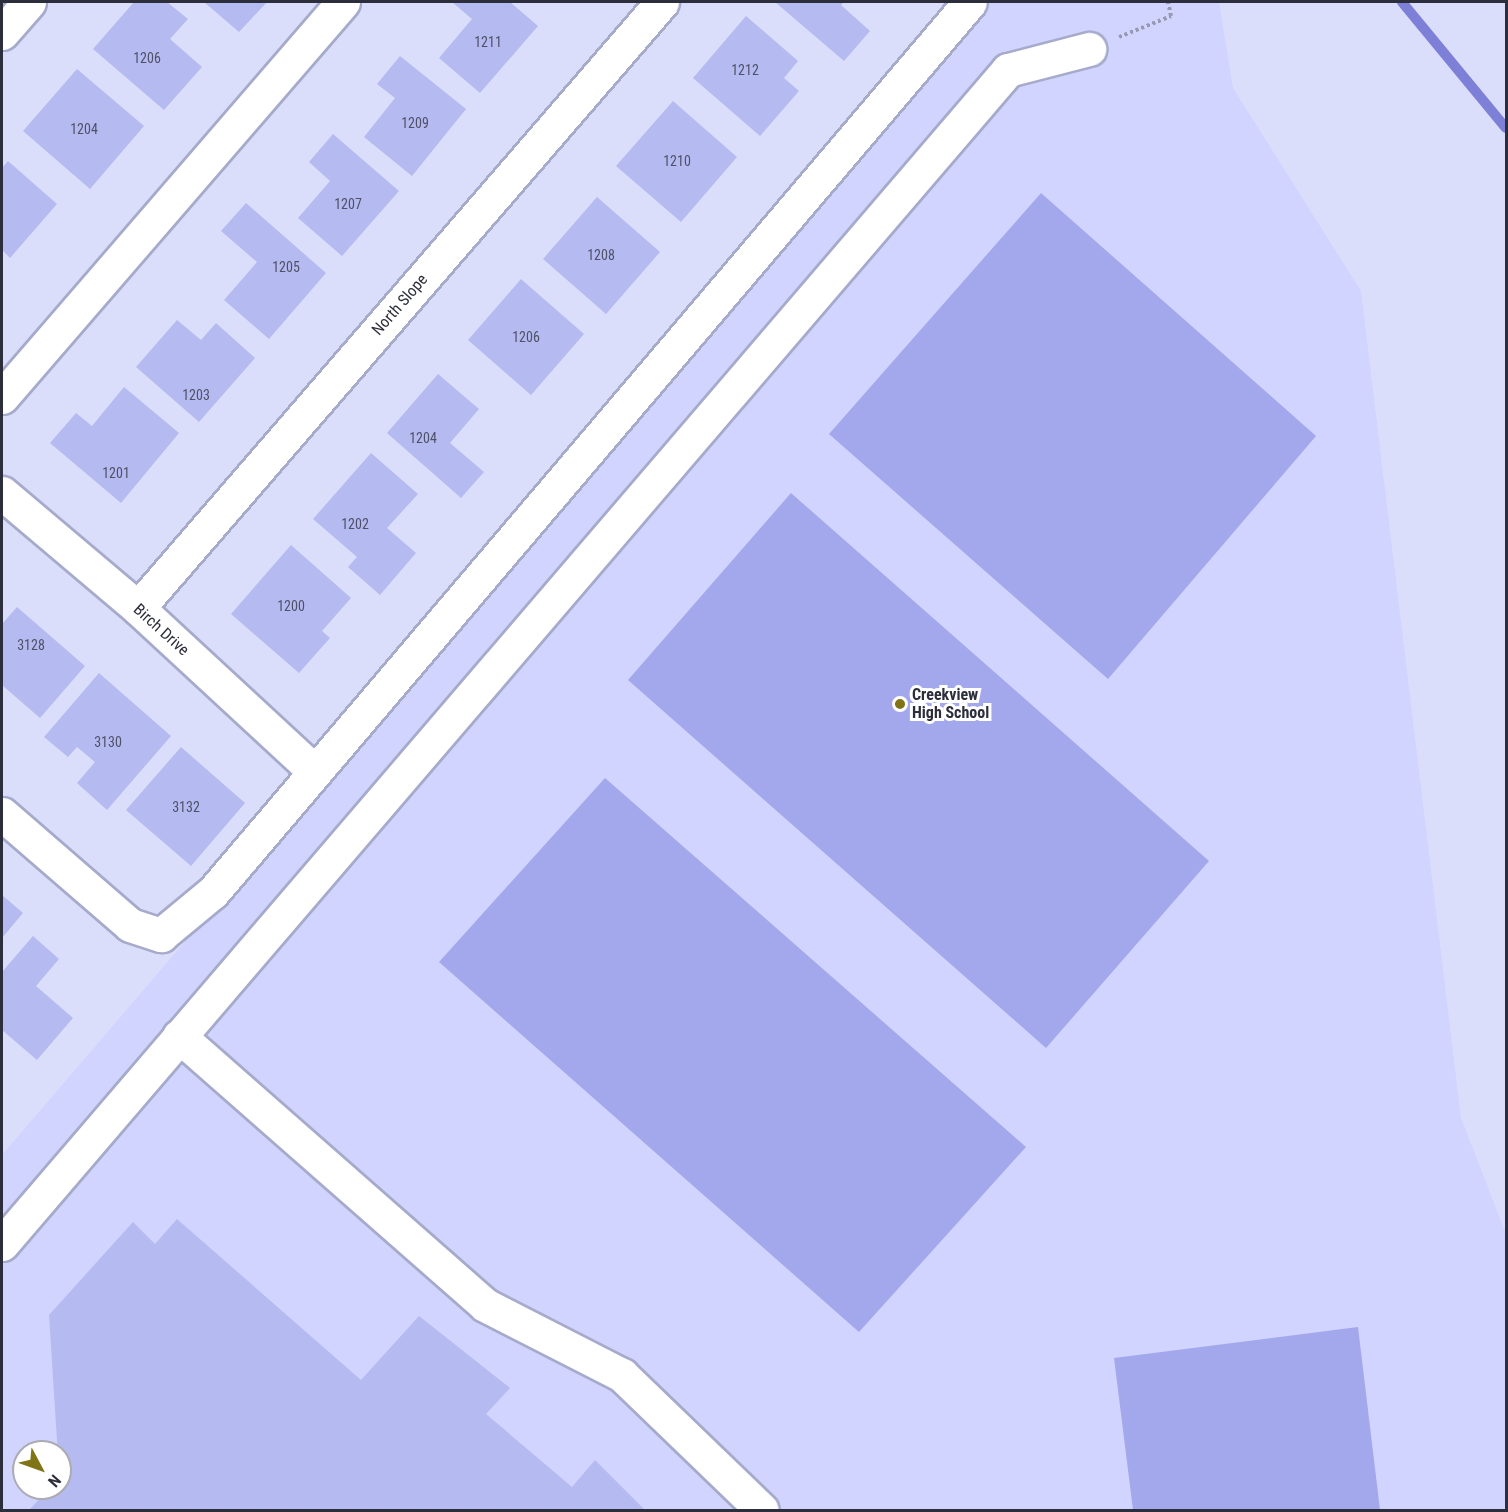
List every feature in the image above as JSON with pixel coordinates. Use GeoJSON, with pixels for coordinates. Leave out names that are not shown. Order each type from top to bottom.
{"type":"FeatureCollection","features":[{"type":"Feature","properties":{"kind":"street"},"geometry":{"type":"LineString","coordinates":[[2,33],[29,2]]}},
{"type":"Feature","properties":{"kind":"street"},"geometry":{"type":"LineString","coordinates":[[2,398],[343,2]]}},
{"type":"Feature","properties":{"kind":"street","name":"North Slope"},"geometry":{"type":"LineString","coordinates":[[138,608],[662,2]]}},
{"type":"Feature","properties":{"kind":"street"},"geometry":{"type":"LineString","coordinates":[[2,814],[130,925],[161,935],[213,892],[970,2]]}},
{"type":"Feature","properties":{"kind":"street"},"geometry":{"type":"LineString","coordinates":[[2,1244],[1008,70],[1089,49]]}},
{"type":"Feature","properties":{"kind":"street","name":"Birch Drive"},"geometry":{"type":"LineString","coordinates":[[2,493],[138,608],[315,772]]}},
{"type":"Feature","properties":{"kind":"street"},"geometry":{"type":"LineString","coordinates":[[179,1036],[485,1305],[622,1375],[762,1510]]}},
{"type":"Feature","properties":{"kind":"path"},"geometry":{"type":"LineString","coordinates":[[1089,49],[1171,16],[1168,2]]}},
{"type":"Feature","properties":{"kind":"shaded area","name":"Creekview High School"},"geometry":{"type":"Polygon","coordinates":[[[991,2],[1219,2],[1233,88],[1361,291],[1461,1118],[1506,1234],[1506,1510],[2,1510],[2,1155],[991,2]]]}},
{"type":"Feature","properties":{"kind":"shaded area"},"geometry":{"type":"Polygon","coordinates":[[[1041,193],[1316,436],[1108,679],[829,434],[1041,193]]]}},
{"type":"Feature","properties":{"kind":"shaded area"},"geometry":{"type":"Polygon","coordinates":[[[791,493],[1209,861],[1046,1048],[628,680],[791,493]]]}},
{"type":"Feature","properties":{"kind":"shaded area"},"geometry":{"type":"Polygon","coordinates":[[[605,778],[1026,1147],[859,1332],[439,962],[605,778]]]}},
{"type":"Feature","properties":{"kind":"shaded area"},"geometry":{"type":"Polygon","coordinates":[[[1358,1327],[1380,1510],[1133,1510],[1114,1358],[1358,1327]]]}},
{"type":"Feature","properties":{"kind":"building"},"geometry":{"type":"Polygon","coordinates":[[[134,2],[167,2],[188,19],[170,39],[202,67],[164,110],[93,49],[134,2]]]}},
{"type":"Feature","properties":{"kind":"building"},"geometry":{"type":"Polygon","coordinates":[[[204,2],[267,2],[239,32],[204,2]]]}},
{"type":"Feature","properties":{"kind":"building"},"geometry":{"type":"Polygon","coordinates":[[[452,2],[510,2],[538,26],[480,93],[439,58],[472,19],[452,2]]]}},
{"type":"Feature","properties":{"kind":"building"},"geometry":{"type":"Polygon","coordinates":[[[775,2],[844,2],[841,5],[870,31],[844,61],[775,2]]]}},
{"type":"Feature","properties":{"kind":"building"},"geometry":{"type":"Polygon","coordinates":[[[746,16],[798,61],[784,78],[799,91],[760,136],[693,78],[746,16]]]}},
{"type":"Feature","properties":{"kind":"building"},"geometry":{"type":"Polygon","coordinates":[[[400,56],[466,109],[412,176],[364,137],[395,98],[377,84],[400,56]]]}},
{"type":"Feature","properties":{"kind":"building"},"geometry":{"type":"Polygon","coordinates":[[[77,69],[144,126],[90,189],[23,131],[77,69]]]}},
{"type":"Feature","properties":{"kind":"building"},"geometry":{"type":"Polygon","coordinates":[[[673,101],[737,157],[681,222],[616,166],[673,101]]]}},
{"type":"Feature","properties":{"kind":"building"},"geometry":{"type":"Polygon","coordinates":[[[333,134],[399,191],[342,256],[298,218],[330,181],[309,162],[333,134]]]}},
{"type":"Feature","properties":{"kind":"building"},"geometry":{"type":"Polygon","coordinates":[[[8,161],[57,204],[10,258],[2,250],[2,168],[8,161]]]}},
{"type":"Feature","properties":{"kind":"building"},"geometry":{"type":"Polygon","coordinates":[[[597,197],[660,252],[606,314],[543,259],[597,197]]]}},
{"type":"Feature","properties":{"kind":"building"},"geometry":{"type":"Polygon","coordinates":[[[246,203],[326,273],[269,339],[224,300],[257,262],[221,231],[246,203]]]}},
{"type":"Feature","properties":{"kind":"building"},"geometry":{"type":"Polygon","coordinates":[[[521,279],[584,334],[531,395],[468,340],[521,279]]]}},
{"type":"Feature","properties":{"kind":"building"},"geometry":{"type":"Polygon","coordinates":[[[177,320],[201,340],[216,323],[255,358],[199,422],[136,367],[177,320]]]}},
{"type":"Feature","properties":{"kind":"building"},"geometry":{"type":"Polygon","coordinates":[[[438,374],[479,409],[450,443],[484,472],[461,498],[387,433],[438,374]]]}},
{"type":"Feature","properties":{"kind":"building"},"geometry":{"type":"Polygon","coordinates":[[[124,387],[179,433],[121,503],[50,443],[76,413],[92,426],[124,387]]]}},
{"type":"Feature","properties":{"kind":"building"},"geometry":{"type":"Polygon","coordinates":[[[371,453],[418,494],[387,528],[416,553],[380,595],[348,567],[357,557],[313,519],[371,453]]]}},
{"type":"Feature","properties":{"kind":"building"},"geometry":{"type":"Polygon","coordinates":[[[291,545],[351,598],[322,631],[330,638],[299,673],[231,614],[291,545]]]}},
{"type":"Feature","properties":{"kind":"building"},"geometry":{"type":"Polygon","coordinates":[[[17,607],[85,666],[40,718],[2,685],[2,624],[17,607]]]}},
{"type":"Feature","properties":{"kind":"building"},"geometry":{"type":"Polygon","coordinates":[[[99,673],[171,736],[107,810],[77,783],[95,762],[77,747],[68,757],[44,737],[99,673]]]}},
{"type":"Feature","properties":{"kind":"building"},"geometry":{"type":"Polygon","coordinates":[[[181,747],[245,803],[191,866],[126,810],[181,747]]]}},
{"type":"Feature","properties":{"kind":"building"},"geometry":{"type":"Polygon","coordinates":[[[2,895],[23,913],[2,938],[2,895]]]}},
{"type":"Feature","properties":{"kind":"building"},"geometry":{"type":"Polygon","coordinates":[[[33,936],[59,959],[36,986],[73,1018],[37,1060],[2,1030],[2,972],[33,936]]]}},
{"type":"Feature","properties":{"kind":"building"},"geometry":{"type":"Polygon","coordinates":[[[177,1219],[361,1380],[419,1316],[510,1388],[486,1414],[572,1487],[595,1460],[645,1510],[29,1510],[39,1500],[72,1500],[72,1440],[57,1440],[49,1315],[133,1222],[155,1244],[177,1219]]]}},
{"type":"Feature","properties":{"kind":"waterway"},"geometry":{"type":"LineString","coordinates":[[1402,2],[1506,128]]}},
{"type":"Feature","properties":{"kind":"place","name":"Creekview High School"},"geometry":{"type":"Point","coordinates":[900,704]}}]}
